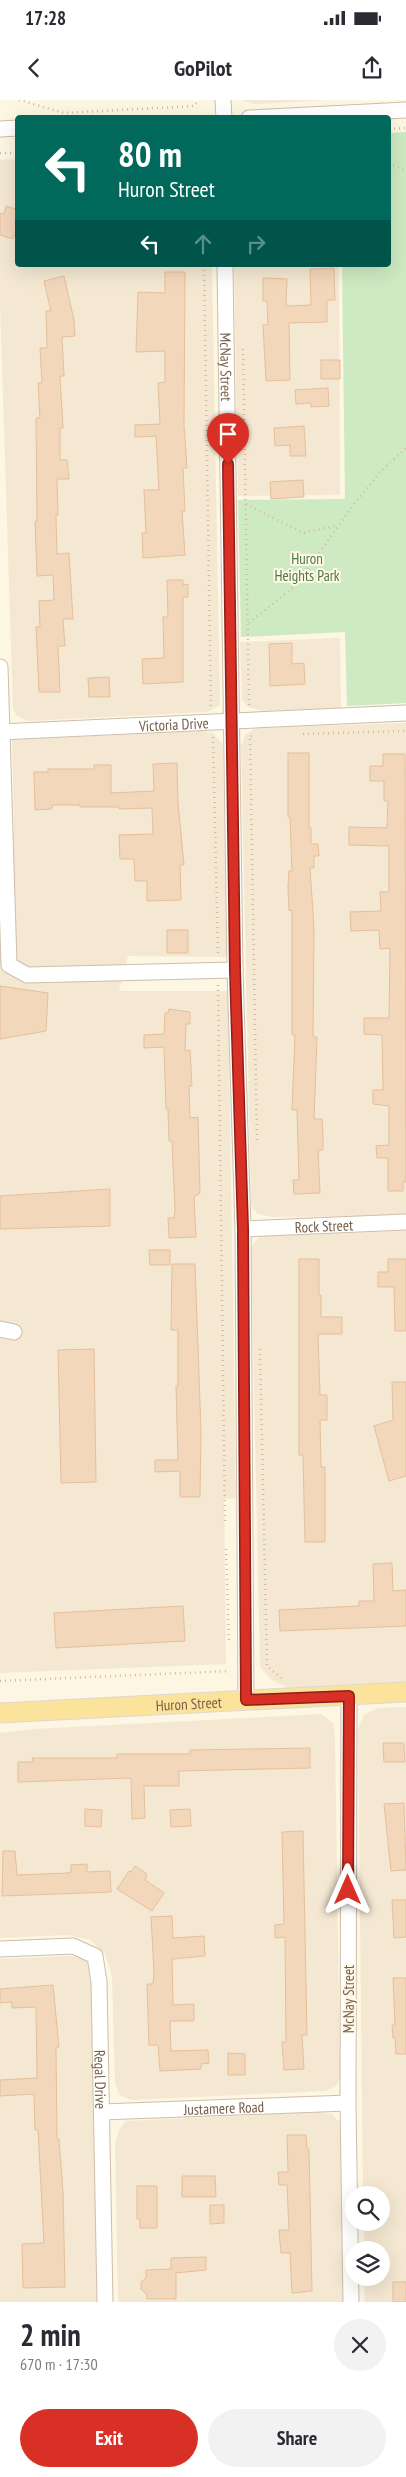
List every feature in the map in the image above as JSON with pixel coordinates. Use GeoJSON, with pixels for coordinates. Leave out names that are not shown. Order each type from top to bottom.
{"type":"FeatureCollection","features":[{"type":"Feature","properties":{"kind":"main road","name":"Huron Street"},"geometry":{"type":"LineString","coordinates":[[0,1713],[406,1692]]}},
{"type":"Feature","properties":{"kind":"street"},"geometry":{"type":"LineString","coordinates":[[223,100],[224,115]]}},
{"type":"Feature","properties":{"kind":"street"},"geometry":{"type":"LineString","coordinates":[[308,115],[406,110]]}},
{"type":"Feature","properties":{"kind":"street"},"geometry":{"type":"LineString","coordinates":[[0,129],[15,128]]}},
{"type":"Feature","properties":{"kind":"street","name":"McNay Street"},"geometry":{"type":"LineString","coordinates":[[225,267],[235,970],[243,1229],[246,1700]]}},
{"type":"Feature","properties":{"kind":"street"},"geometry":{"type":"LineString","coordinates":[[0,668],[9,965],[28,975],[235,970]]}},
{"type":"Feature","properties":{"kind":"street","name":"Victoria Drive"},"geometry":{"type":"LineString","coordinates":[[1,732],[406,713]]}},
{"type":"Feature","properties":{"kind":"street","name":"Rock Street"},"geometry":{"type":"LineString","coordinates":[[243,1229],[406,1222]]}},
{"type":"Feature","properties":{"kind":"street","name":"McNay Street"},"geometry":{"type":"LineString","coordinates":[[349,1696],[348,2103],[351,2302]]}},
{"type":"Feature","properties":{"kind":"street","name":"Regal Drive"},"geometry":{"type":"LineString","coordinates":[[0,1949],[73,1946],[95,1956],[99,1982],[105,2302]]}},
{"type":"Feature","properties":{"kind":"street","name":"Justamere Road"},"geometry":{"type":"LineString","coordinates":[[102,2112],[348,2103]]}},
{"type":"Feature","properties":{"kind":"path"},"geometry":{"type":"LineString","coordinates":[[19,100],[64,113],[194,106],[199,100]]}},
{"type":"Feature","properties":{"kind":"path"},"geometry":{"type":"LineString","coordinates":[[391,129],[406,128]]}},
{"type":"Feature","properties":{"kind":"path"},"geometry":{"type":"LineString","coordinates":[[0,154],[15,153]]}},
{"type":"Feature","properties":{"kind":"path"},"geometry":{"type":"LineString","coordinates":[[391,164],[406,171]]}},
{"type":"Feature","properties":{"kind":"path"},"geometry":{"type":"LineString","coordinates":[[204,267],[211,710]]}},
{"type":"Feature","properties":{"kind":"path"},"geometry":{"type":"LineString","coordinates":[[243,342],[250,623],[249,707]]}},
{"type":"Feature","properties":{"kind":"path"},"geometry":{"type":"LineString","coordinates":[[250,623],[296,585],[380,472],[406,448]]}},
{"type":"Feature","properties":{"kind":"path"},"geometry":{"type":"LineString","coordinates":[[246,504],[303,533],[339,525]]}},
{"type":"Feature","properties":{"kind":"path"},"geometry":{"type":"LineString","coordinates":[[299,735],[406,731]]}},
{"type":"Feature","properties":{"kind":"path"},"geometry":{"type":"LineString","coordinates":[[213,733],[225,1523]]}},
{"type":"Feature","properties":{"kind":"path"},"geometry":{"type":"LineString","coordinates":[[257,1144],[250,736],[260,736]]}},
{"type":"Feature","properties":{"kind":"path"},"geometry":{"type":"LineString","coordinates":[[260,1348],[267,1666],[282,1680],[292,1680]]}},
{"type":"Feature","properties":{"kind":"path"},"geometry":{"type":"LineString","coordinates":[[226,1549],[229,1643]]}},
{"type":"Feature","properties":{"kind":"path"},"geometry":{"type":"LineString","coordinates":[[0,1681],[230,1672],[230,1662]]}},
{"type":"Feature","properties":{"kind":"shaded area"},"geometry":{"type":"Polygon","coordinates":[[[241,100],[329,100],[254,104],[241,100]]]}},
{"type":"Feature","properties":{"kind":"shaded area"},"geometry":{"type":"Polygon","coordinates":[[[15,159],[15,267],[212,267],[220,705],[207,712],[29,721],[17,716],[13,709],[0,302],[0,160],[15,159]]]}},
{"type":"Feature","properties":{"kind":"shaded area"},"geometry":{"type":"Polygon","coordinates":[[[234,267],[339,267],[340,495],[238,496],[234,267]]]}},
{"type":"Feature","properties":{"kind":"shaded area"},"geometry":{"type":"Polygon","coordinates":[[[340,638],[341,708],[262,711],[249,707],[242,700],[240,642],[340,638]]]}},
{"type":"Feature","properties":{"kind":"shaded area"},"geometry":{"type":"Polygon","coordinates":[[[406,723],[406,1216],[273,1217],[258,1214],[251,1206],[241,746],[245,735],[256,728],[406,723]]]}},
{"type":"Feature","properties":{"kind":"shaded area"},"geometry":{"type":"Polygon","coordinates":[[[200,731],[213,733],[223,744],[227,957],[128,956],[119,991],[228,991],[236,1498],[224,1499],[226,1664],[0,1673],[0,834],[14,832],[12,740],[200,731]]]}},
{"type":"Feature","properties":{"kind":"shaded area"},"geometry":{"type":"Polygon","coordinates":[[[406,1231],[406,1682],[288,1688],[272,1680],[260,1667],[251,1247],[258,1238],[264,1236],[406,1231]]]}},
{"type":"Feature","properties":{"kind":"shaded area"},"geometry":{"type":"Polygon","coordinates":[[[406,1707],[406,2302],[365,2302],[364,2286],[390,2286],[390,2241],[364,2241],[364,2231],[390,2231],[390,2186],[363,2186],[358,1729],[364,1715],[378,1708],[406,1707]]]}},
{"type":"Feature","properties":{"kind":"shaded area"},"geometry":{"type":"Polygon","coordinates":[[[321,1714],[334,1724],[335,1740],[340,2079],[336,2086],[326,2091],[131,2100],[120,2095],[115,2084],[112,1976],[105,1954],[90,1940],[68,1935],[0,1938],[0,1733],[33,1729],[321,1714]]]}},
{"type":"Feature","properties":{"kind":"shaded area"},"geometry":{"type":"Polygon","coordinates":[[[72,1956],[88,1961],[92,1973],[98,2302],[0,2302],[0,1959],[72,1956]]]}},
{"type":"Feature","properties":{"kind":"shaded area"},"geometry":{"type":"Polygon","coordinates":[[[318,2112],[332,2114],[342,2124],[345,2302],[118,2302],[115,2143],[119,2130],[126,2121],[318,2112]]]}},
{"type":"Feature","properties":{"kind":"green space","name":"Huron Heights Park"},"geometry":{"type":"Polygon","coordinates":[[[406,132],[406,703],[347,706],[345,632],[241,637],[238,500],[345,499],[342,267],[391,267],[391,133],[406,132]]]}},
{"type":"Feature","properties":{"kind":"building"},"geometry":{"type":"Polygon","coordinates":[[[6,206],[15,209],[15,233],[13,239],[0,235],[0,213],[4,214],[6,206]]]}},
{"type":"Feature","properties":{"kind":"building"},"geometry":{"type":"Polygon","coordinates":[[[334,268],[335,300],[327,300],[327,322],[289,323],[290,380],[266,381],[263,325],[268,325],[267,301],[263,301],[263,278],[287,279],[286,306],[311,305],[310,269],[334,268]]]}},
{"type":"Feature","properties":{"kind":"building"},"geometry":{"type":"Polygon","coordinates":[[[165,272],[185,272],[184,425],[187,468],[183,468],[185,511],[182,511],[185,555],[143,558],[142,533],[146,533],[144,490],[159,490],[156,436],[135,437],[135,425],[160,424],[158,383],[165,382],[165,351],[136,352],[138,292],[165,293],[165,272]]]}},
{"type":"Feature","properties":{"kind":"building"},"geometry":{"type":"Polygon","coordinates":[[[64,276],[74,320],[75,336],[62,337],[64,376],[60,376],[63,428],[60,428],[60,460],[67,460],[69,479],[57,479],[57,554],[69,553],[73,619],[63,619],[65,646],[58,646],[60,692],[39,692],[36,627],[40,627],[39,601],[54,600],[53,575],[37,576],[35,521],[37,521],[36,418],[40,418],[38,383],[42,383],[40,348],[47,348],[46,311],[51,311],[44,281],[64,276]]]}},
{"type":"Feature","properties":{"kind":"building"},"geometry":{"type":"Polygon","coordinates":[[[321,360],[340,360],[340,379],[321,379],[321,360]]]}},
{"type":"Feature","properties":{"kind":"building"},"geometry":{"type":"Polygon","coordinates":[[[328,388],[329,406],[311,407],[311,403],[296,404],[295,390],[328,388]]]}},
{"type":"Feature","properties":{"kind":"building"},"geometry":{"type":"Polygon","coordinates":[[[304,426],[306,456],[290,456],[290,445],[275,446],[274,428],[304,426]]]}},
{"type":"Feature","properties":{"kind":"building"},"geometry":{"type":"Polygon","coordinates":[[[303,480],[304,497],[271,499],[270,482],[303,480]]]}},
{"type":"Feature","properties":{"kind":"building"},"geometry":{"type":"Polygon","coordinates":[[[167,580],[183,580],[183,585],[188,584],[188,597],[183,597],[183,682],[143,684],[142,659],[164,658],[163,617],[168,617],[167,580]]]}},
{"type":"Feature","properties":{"kind":"building"},"geometry":{"type":"Polygon","coordinates":[[[292,643],[292,664],[304,663],[305,684],[270,686],[269,644],[292,643]]]}},
{"type":"Feature","properties":{"kind":"building"},"geometry":{"type":"Polygon","coordinates":[[[109,677],[110,697],[89,697],[88,678],[109,677]]]}},
{"type":"Feature","properties":{"kind":"building"},"geometry":{"type":"Polygon","coordinates":[[[288,753],[309,753],[309,828],[311,828],[311,844],[318,844],[319,856],[314,856],[314,868],[310,868],[314,928],[313,1037],[317,1037],[314,1119],[322,1119],[323,1135],[323,1150],[318,1150],[320,1193],[294,1194],[293,1180],[299,1180],[297,1110],[292,1110],[295,1035],[292,1035],[292,910],[289,911],[288,887],[289,871],[292,871],[290,817],[288,817],[288,753]]]}},
{"type":"Feature","properties":{"kind":"building"},"geometry":{"type":"Polygon","coordinates":[[[383,754],[405,754],[406,1182],[403,1182],[403,1191],[388,1191],[388,1158],[377,1158],[376,1146],[389,1145],[389,1106],[373,1104],[373,1090],[383,1090],[382,1035],[364,1034],[364,1018],[389,1018],[390,948],[380,949],[379,930],[351,931],[350,912],[381,911],[380,892],[389,892],[389,846],[349,845],[349,827],[387,828],[388,801],[384,801],[384,781],[370,781],[370,766],[383,766],[383,754]]]}},
{"type":"Feature","properties":{"kind":"building"},"geometry":{"type":"Polygon","coordinates":[[[177,763],[178,803],[184,865],[180,865],[181,900],[147,901],[147,881],[135,881],[134,859],[120,859],[119,835],[153,834],[152,808],[119,809],[119,807],[52,805],[52,809],[35,810],[34,772],[48,772],[48,769],[94,769],[94,765],[111,765],[111,793],[154,791],[153,764],[177,763]]]}},
{"type":"Feature","properties":{"kind":"building"},"geometry":{"type":"Polygon","coordinates":[[[167,930],[188,930],[188,953],[167,953],[167,930]]]}},
{"type":"Feature","properties":{"kind":"building"},"geometry":{"type":"Polygon","coordinates":[[[0,986],[48,993],[46,1031],[0,1039],[0,986]]]}},
{"type":"Feature","properties":{"kind":"building"},"geometry":{"type":"Polygon","coordinates":[[[169,1009],[190,1012],[190,1024],[186,1024],[185,1051],[190,1050],[192,1086],[189,1086],[190,1118],[198,1117],[200,1193],[194,1197],[196,1237],[169,1238],[168,1218],[174,1218],[175,1210],[172,1141],[169,1141],[168,1109],[166,1109],[164,1047],[144,1048],[144,1035],[164,1034],[165,1013],[168,1013],[169,1009]]]}},
{"type":"Feature","properties":{"kind":"building"},"geometry":{"type":"Polygon","coordinates":[[[110,1189],[110,1226],[0,1229],[0,1196],[110,1189]]]}},
{"type":"Feature","properties":{"kind":"building"},"geometry":{"type":"Polygon","coordinates":[[[149,1250],[170,1250],[170,1265],[150,1265],[149,1250]]]}},
{"type":"Feature","properties":{"kind":"building"},"geometry":{"type":"Polygon","coordinates":[[[299,1259],[319,1259],[321,1317],[342,1317],[342,1334],[318,1334],[320,1395],[327,1395],[327,1420],[320,1420],[321,1467],[325,1467],[325,1542],[305,1542],[303,1455],[299,1455],[299,1259]]]}},
{"type":"Feature","properties":{"kind":"building"},"geometry":{"type":"Polygon","coordinates":[[[388,1259],[406,1259],[406,1331],[395,1331],[394,1287],[378,1287],[378,1272],[388,1272],[388,1259]]]}},
{"type":"Feature","properties":{"kind":"building"},"geometry":{"type":"Polygon","coordinates":[[[172,1264],[195,1264],[201,1430],[200,1497],[180,1497],[180,1471],[155,1472],[155,1460],[178,1460],[176,1386],[178,1386],[178,1330],[171,1330],[172,1264]]]}},
{"type":"Feature","properties":{"kind":"building"},"geometry":{"type":"Polygon","coordinates":[[[94,1349],[96,1482],[61,1483],[58,1350],[94,1349]]]}},
{"type":"Feature","properties":{"kind":"building"},"geometry":{"type":"Polygon","coordinates":[[[392,1382],[406,1382],[406,1476],[389,1481],[374,1426],[393,1420],[392,1382]]]}},
{"type":"Feature","properties":{"kind":"building"},"geometry":{"type":"Polygon","coordinates":[[[392,1563],[393,1591],[406,1590],[406,1626],[280,1631],[279,1610],[359,1606],[359,1601],[374,1601],[373,1564],[392,1563]]]}},
{"type":"Feature","properties":{"kind":"building"},"geometry":{"type":"Polygon","coordinates":[[[183,1606],[185,1641],[56,1648],[54,1613],[183,1606]]]}},
{"type":"Feature","properties":{"kind":"building"},"geometry":{"type":"Polygon","coordinates":[[[383,1743],[404,1743],[405,1762],[384,1762],[383,1743]]]}},
{"type":"Feature","properties":{"kind":"building"},"geometry":{"type":"Polygon","coordinates":[[[310,1748],[310,1768],[179,1771],[179,1786],[144,1786],[145,1818],[132,1819],[131,1778],[18,1782],[18,1762],[33,1762],[32,1758],[117,1758],[117,1754],[190,1754],[190,1750],[310,1748]]]}},
{"type":"Feature","properties":{"kind":"building"},"geometry":{"type":"Polygon","coordinates":[[[404,1803],[406,1870],[391,1871],[384,1804],[404,1803]]]}},
{"type":"Feature","properties":{"kind":"building"},"geometry":{"type":"Polygon","coordinates":[[[85,1809],[102,1810],[101,1827],[85,1826],[85,1809]]]}},
{"type":"Feature","properties":{"kind":"building"},"geometry":{"type":"Polygon","coordinates":[[[190,1809],[191,1826],[171,1827],[170,1810],[190,1809]]]}},
{"type":"Feature","properties":{"kind":"building"},"geometry":{"type":"Polygon","coordinates":[[[303,1831],[307,2035],[302,2035],[304,2069],[284,2070],[282,2042],[286,2042],[285,1937],[275,1938],[275,1925],[284,1924],[282,1832],[303,1831]]]}},
{"type":"Feature","properties":{"kind":"building"},"geometry":{"type":"Polygon","coordinates":[[[3,1851],[15,1851],[17,1875],[68,1873],[71,1872],[71,1865],[87,1864],[87,1872],[110,1871],[111,1892],[2,1896],[3,1851]]]}},
{"type":"Feature","properties":{"kind":"building"},"geometry":{"type":"Polygon","coordinates":[[[135,1866],[147,1874],[145,1880],[164,1893],[152,1911],[117,1889],[129,1871],[131,1872],[135,1866]]]}},
{"type":"Feature","properties":{"kind":"building"},"geometry":{"type":"Polygon","coordinates":[[[392,1900],[406,1900],[406,1937],[394,1938],[392,1900]]]}},
{"type":"Feature","properties":{"kind":"building"},"geometry":{"type":"Polygon","coordinates":[[[172,1916],[173,1938],[204,1936],[205,1956],[172,1959],[173,2005],[194,2004],[194,2021],[170,2021],[171,2051],[208,2050],[209,2063],[201,2064],[201,2069],[160,2071],[158,2045],[149,2045],[147,1984],[153,1984],[154,1971],[151,1917],[172,1916]]]}},
{"type":"Feature","properties":{"kind":"building"},"geometry":{"type":"Polygon","coordinates":[[[393,1978],[406,1978],[406,2054],[396,2054],[395,2038],[393,2038],[392,2025],[395,2025],[393,1978]]]}},
{"type":"Feature","properties":{"kind":"building"},"geometry":{"type":"Polygon","coordinates":[[[53,1985],[59,2047],[56,2047],[57,2139],[59,2139],[63,2192],[65,2287],[23,2288],[22,2244],[44,2243],[38,2130],[35,2130],[34,2094],[0,2096],[0,2080],[37,2078],[36,2007],[12,2008],[12,2002],[0,2003],[0,1989],[53,1985]]]}},
{"type":"Feature","properties":{"kind":"building"},"geometry":{"type":"Polygon","coordinates":[[[228,2053],[245,2054],[245,2075],[228,2075],[228,2053]]]}},
{"type":"Feature","properties":{"kind":"building"},"geometry":{"type":"Polygon","coordinates":[[[287,2135],[306,2135],[307,2148],[309,2149],[312,2291],[292,2293],[290,2253],[281,2253],[279,2230],[289,2230],[287,2185],[279,2185],[278,2172],[288,2172],[287,2135]]]}},
{"type":"Feature","properties":{"kind":"building"},"geometry":{"type":"Polygon","coordinates":[[[182,2176],[215,2176],[216,2197],[182,2197],[182,2176]]]}},
{"type":"Feature","properties":{"kind":"building"},"geometry":{"type":"Polygon","coordinates":[[[137,2186],[157,2186],[157,2228],[140,2228],[140,2219],[137,2219],[137,2186]]]}},
{"type":"Feature","properties":{"kind":"building"},"geometry":{"type":"Polygon","coordinates":[[[210,2205],[224,2205],[224,2223],[210,2224],[210,2205]]]}},
{"type":"Feature","properties":{"kind":"building"},"geometry":{"type":"Polygon","coordinates":[[[206,2257],[206,2270],[176,2273],[176,2299],[147,2299],[147,2295],[141,2289],[141,2282],[146,2278],[146,2270],[171,2269],[171,2258],[206,2257]]]}},
{"type":"Feature","properties":{"kind":"building"},"geometry":{"type":"Polygon","coordinates":[[[393,2282],[406,2282],[406,2302],[393,2302],[393,2282]]]}},
{"type":"Feature","properties":{"kind":"route"},"geometry":{"type":"LineString","coordinates":[[228,464],[235,970],[243,1229],[246,1700],[349,1696],[348,1890]]}}]}
